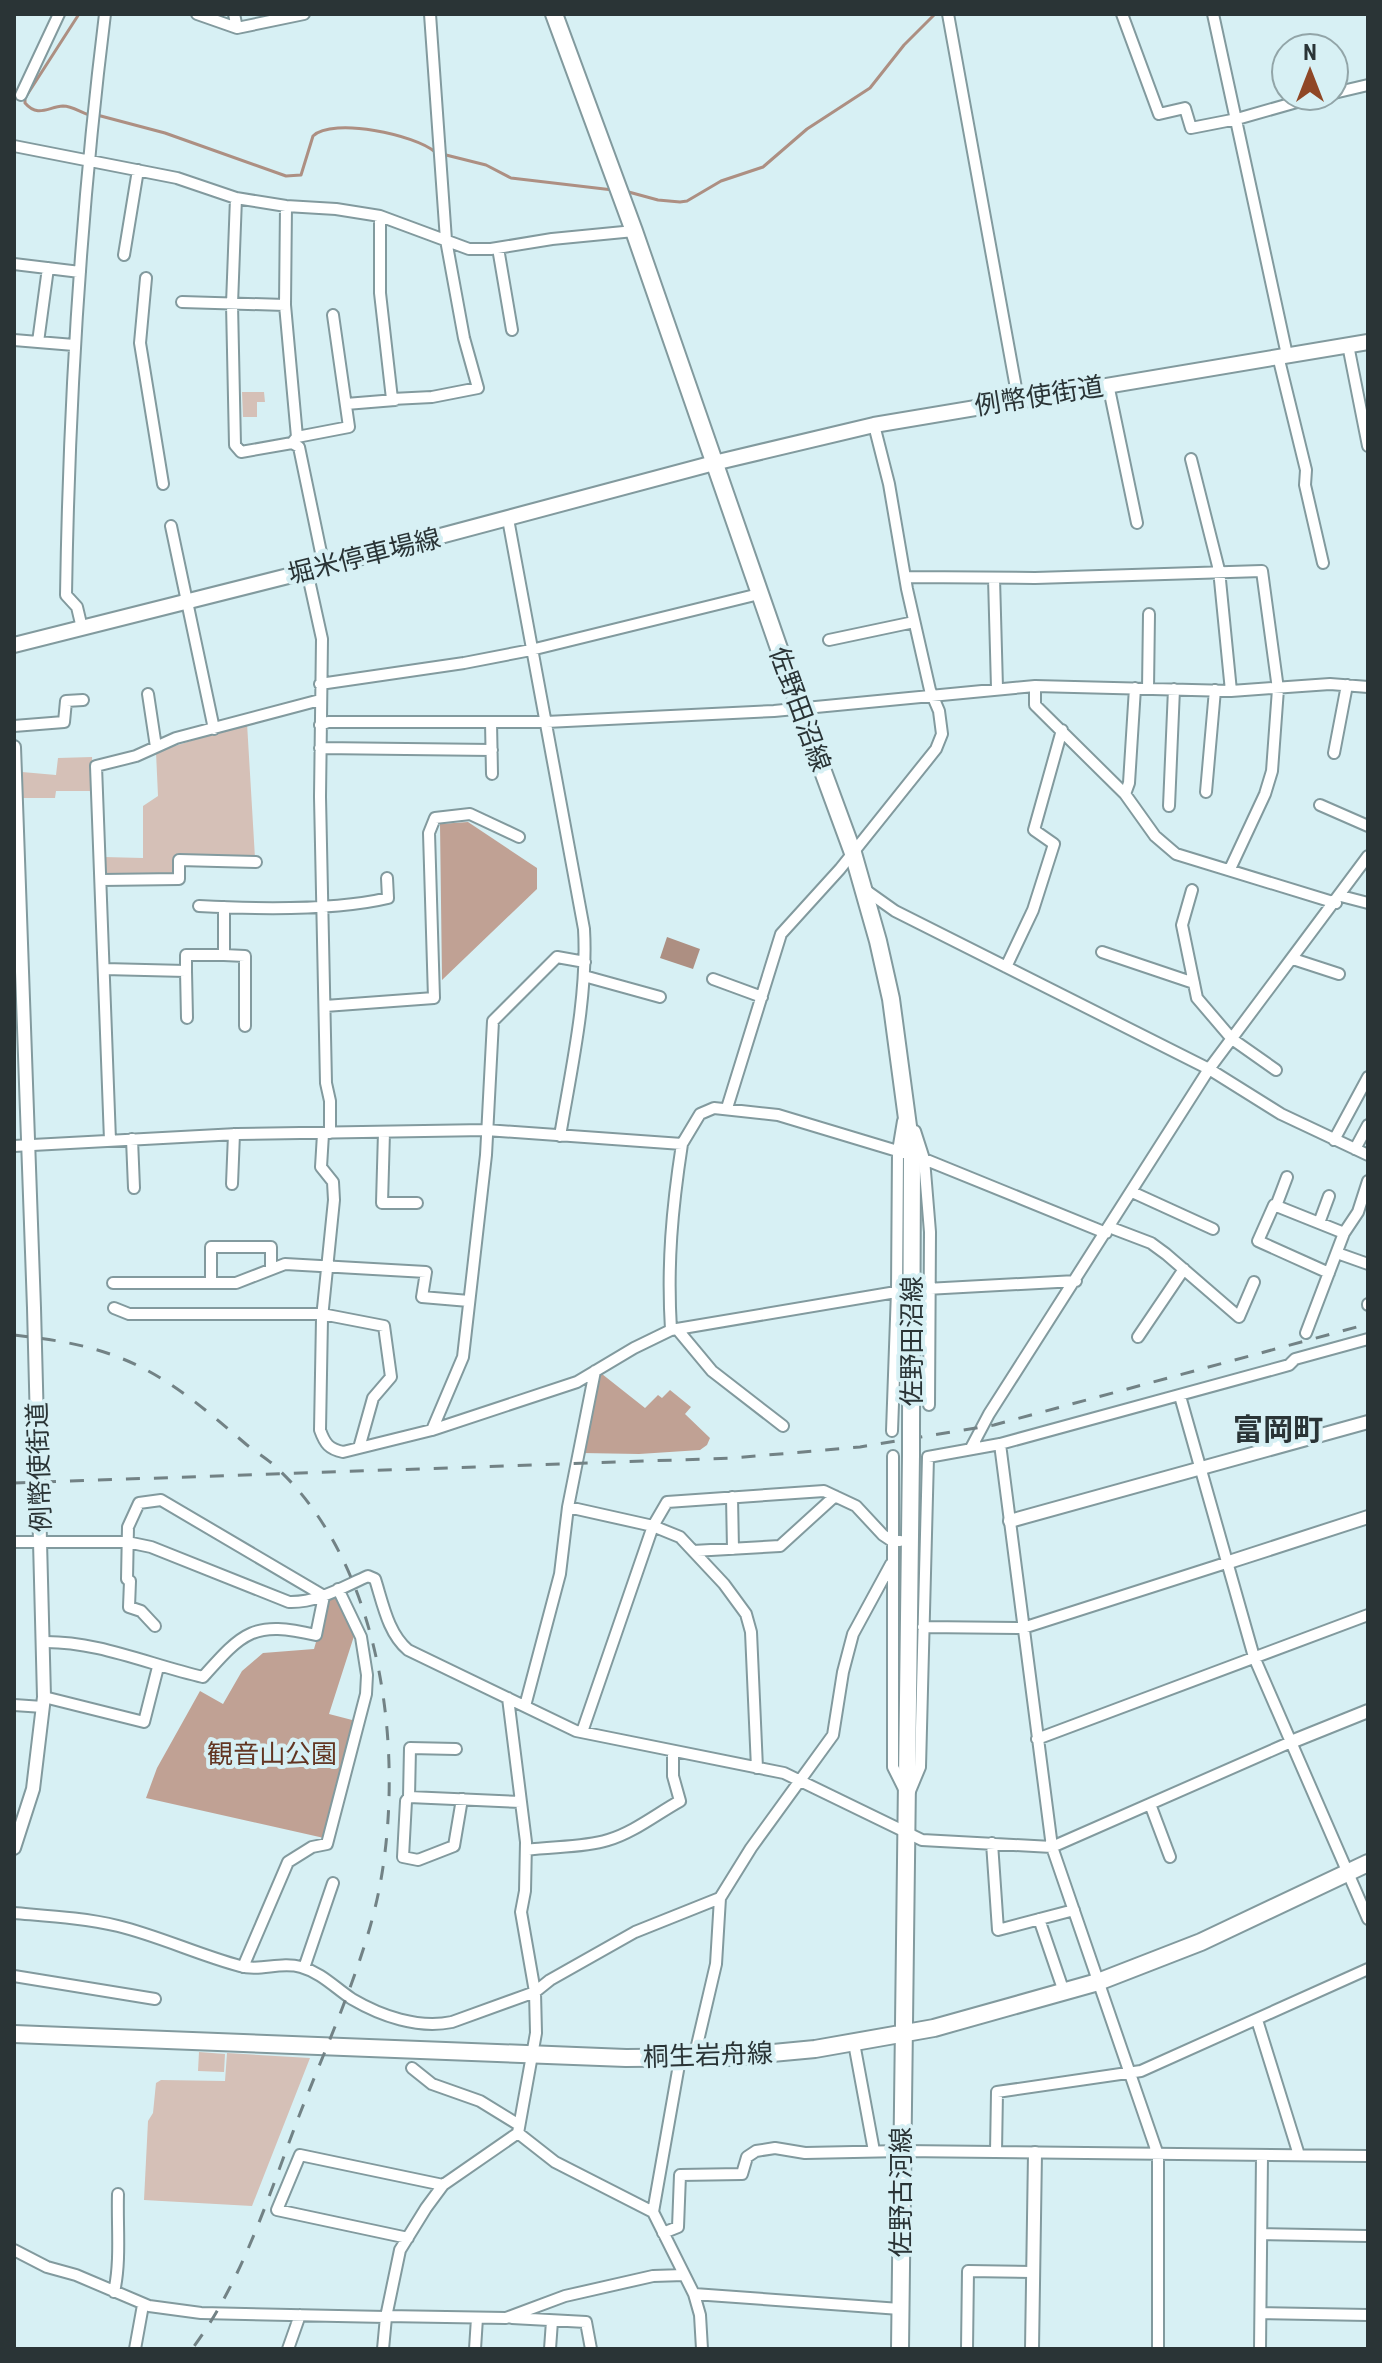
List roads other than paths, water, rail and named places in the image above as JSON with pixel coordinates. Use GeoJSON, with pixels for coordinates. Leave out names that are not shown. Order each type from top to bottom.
{"type":"FeatureCollection","features":[{"type":"Feature","properties":{"kind":"main road","name":"佐野田沼線"},"geometry":{"type":"LineString","coordinates":[[554,14],[634,231],[759,594],[853,853],[891,999],[911,1155],[908,1796]]}},
{"type":"Feature","properties":{"kind":"main road","name":"例幣使街道"},"geometry":{"type":"LineString","coordinates":[[714,463],[874,425],[1368,342]]}},
{"type":"Feature","properties":{"kind":"main road","name":"堀米停車場線"},"geometry":{"type":"LineString","coordinates":[[14,645],[324,567],[714,463]]}},
{"type":"Feature","properties":{"kind":"main road"},"geometry":{"type":"LineString","coordinates":[[902,2035],[908,1796]]}},
{"type":"Feature","properties":{"kind":"main road","name":"桐生岩舟線"},"geometry":{"type":"LineString","coordinates":[[14,2034],[687,2059],[783,2053],[902,2035],[980,2017],[1098,1982],[1201,1942],[1368,1863]]}},
{"type":"Feature","properties":{"kind":"main road","name":"佐野古河線"},"geometry":{"type":"LineString","coordinates":[[900,2349],[902,2035]]}},
{"type":"Feature","properties":{"kind":"street"},"geometry":{"type":"LineString","coordinates":[[21,95],[59,14]]}},
{"type":"Feature","properties":{"kind":"street"},"geometry":{"type":"LineString","coordinates":[[82,628],[77,607],[66,595],[74,345],[105,14]]}},
{"type":"Feature","properties":{"kind":"street"},"geometry":{"type":"LineString","coordinates":[[197,14],[237,28],[304,14]]}},
{"type":"Feature","properties":{"kind":"street"},"geometry":{"type":"LineString","coordinates":[[234,14],[237,28]]}},
{"type":"Feature","properties":{"kind":"street"},"geometry":{"type":"LineString","coordinates":[[346,404],[478,388],[464,338],[446,240],[430,14]]}},
{"type":"Feature","properties":{"kind":"street"},"geometry":{"type":"LineString","coordinates":[[948,14],[1018,399]]}},
{"type":"Feature","properties":{"kind":"street"},"geometry":{"type":"LineString","coordinates":[[1122,14],[1159,114],[1185,108],[1191,128],[1270,110]]}},
{"type":"Feature","properties":{"kind":"street"},"geometry":{"type":"LineString","coordinates":[[1213,14],[1237,119],[1306,470],[1305,485],[1323,563]]}},
{"type":"Feature","properties":{"kind":"street"},"geometry":{"type":"LineString","coordinates":[[14,146],[177,178],[236,198],[380,216],[469,249],[634,231]]}},
{"type":"Feature","properties":{"kind":"street"},"geometry":{"type":"LineString","coordinates":[[124,255],[138,170]]}},
{"type":"Feature","properties":{"kind":"street"},"geometry":{"type":"LineString","coordinates":[[236,198],[232,304],[235,445],[241,452],[349,427],[333,315]]}},
{"type":"Feature","properties":{"kind":"street"},"geometry":{"type":"LineString","coordinates":[[286,206],[285,305],[294,440],[299,447],[324,567]]}},
{"type":"Feature","properties":{"kind":"street"},"geometry":{"type":"LineString","coordinates":[[380,216],[380,293],[392,396],[395,400]]}},
{"type":"Feature","properties":{"kind":"street"},"geometry":{"type":"LineString","coordinates":[[498,248],[512,330]]}},
{"type":"Feature","properties":{"kind":"street"},"geometry":{"type":"LineString","coordinates":[[14,264],[80,272]]}},
{"type":"Feature","properties":{"kind":"street"},"geometry":{"type":"LineString","coordinates":[[38,342],[48,268]]}},
{"type":"Feature","properties":{"kind":"street"},"geometry":{"type":"LineString","coordinates":[[146,278],[140,343],[163,484]]}},
{"type":"Feature","properties":{"kind":"street"},"geometry":{"type":"LineString","coordinates":[[182,302],[285,305]]}},
{"type":"Feature","properties":{"kind":"street"},"geometry":{"type":"LineString","coordinates":[[14,340],[74,345]]}},
{"type":"Feature","properties":{"kind":"street"},"geometry":{"type":"LineString","coordinates":[[1348,345],[1368,446]]}},
{"type":"Feature","properties":{"kind":"street"},"geometry":{"type":"LineString","coordinates":[[1108,384],[1137,523]]}},
{"type":"Feature","properties":{"kind":"street"},"geometry":{"type":"LineString","coordinates":[[727,1108],[786,926],[853,853],[936,749],[942,734],[939,711],[914,622],[874,425]]}},
{"type":"Feature","properties":{"kind":"street"},"geometry":{"type":"LineString","coordinates":[[1191,459],[1219,570],[1231,691]]}},
{"type":"Feature","properties":{"kind":"street"},"geometry":{"type":"LineString","coordinates":[[508,519],[584,929],[584,976],[560,1136]]}},
{"type":"Feature","properties":{"kind":"street"},"geometry":{"type":"LineString","coordinates":[[171,526],[214,729]]}},
{"type":"Feature","properties":{"kind":"street"},"geometry":{"type":"LineString","coordinates":[[307,571],[322,639],[322,905],[326,1083],[330,1101],[321,1167],[333,1182],[334,1200],[322,1314],[320,1430],[325,1443],[333,1450],[343,1452],[432,1430],[577,1382],[674,1330],[900,1291]]}},
{"type":"Feature","properties":{"kind":"street"},"geometry":{"type":"LineString","coordinates":[[906,577],[994,578],[1262,571],[1278,689],[1272,771],[1265,794],[1230,869]]}},
{"type":"Feature","properties":{"kind":"street"},"geometry":{"type":"LineString","coordinates":[[994,578],[997,688]]}},
{"type":"Feature","properties":{"kind":"street"},"geometry":{"type":"LineString","coordinates":[[320,684],[531,650],[759,594]]}},
{"type":"Feature","properties":{"kind":"street"},"geometry":{"type":"LineString","coordinates":[[1148,689],[1149,614]]}},
{"type":"Feature","properties":{"kind":"street"},"geometry":{"type":"LineString","coordinates":[[829,640],[914,622]]}},
{"type":"Feature","properties":{"kind":"street"},"geometry":{"type":"LineString","coordinates":[[1334,753],[1347,685]]}},
{"type":"Feature","properties":{"kind":"street"},"geometry":{"type":"LineString","coordinates":[[320,725],[328,722],[546,722],[800,709],[1035,686],[1231,691],[1347,685],[1368,687]]}},
{"type":"Feature","properties":{"kind":"street"},"geometry":{"type":"LineString","coordinates":[[1035,686],[1035,705],[1125,794],[1155,836],[1176,854],[1338,900],[1368,903]]}},
{"type":"Feature","properties":{"kind":"street"},"geometry":{"type":"LineString","coordinates":[[1125,794],[1129,783],[1135,688]]}},
{"type":"Feature","properties":{"kind":"street"},"geometry":{"type":"LineString","coordinates":[[1169,806],[1174,689]]}},
{"type":"Feature","properties":{"kind":"street"},"geometry":{"type":"LineString","coordinates":[[1206,792],[1215,690]]}},
{"type":"Feature","properties":{"kind":"street"},"geometry":{"type":"LineString","coordinates":[[148,694],[156,747]]}},
{"type":"Feature","properties":{"kind":"street"},"geometry":{"type":"LineString","coordinates":[[14,726],[64,722],[66,701],[83,700]]}},
{"type":"Feature","properties":{"kind":"street"},"geometry":{"type":"LineString","coordinates":[[110,1140],[96,766],[136,756],[176,738],[320,700]]}},
{"type":"Feature","properties":{"kind":"street"},"geometry":{"type":"LineString","coordinates":[[491,722],[492,774]]}},
{"type":"Feature","properties":{"kind":"street"},"geometry":{"type":"LineString","coordinates":[[1006,967],[1033,910],[1054,844],[1034,830],[1062,730]]}},
{"type":"Feature","properties":{"kind":"street","name":"例幣使街道"},"geometry":{"type":"LineString","coordinates":[[14,747],[17,925],[28,1145],[44,1702],[33,1789],[14,1848]]}},
{"type":"Feature","properties":{"kind":"street"},"geometry":{"type":"LineString","coordinates":[[320,748],[492,750]]}},
{"type":"Feature","properties":{"kind":"street"},"geometry":{"type":"LineString","coordinates":[[1320,805],[1368,826]]}},
{"type":"Feature","properties":{"kind":"street"},"geometry":{"type":"LineString","coordinates":[[325,1006],[434,998],[429,833],[435,818],[470,814],[519,837]]}},
{"type":"Feature","properties":{"kind":"street"},"geometry":{"type":"LineString","coordinates":[[971,1448],[989,1414],[1209,1069],[1368,856]]}},
{"type":"Feature","properties":{"kind":"street"},"geometry":{"type":"LineString","coordinates":[[101,880],[179,879],[179,860],[256,862]]}},
{"type":"Feature","properties":{"kind":"street"},"geometry":{"type":"LineString","coordinates":[[199,906],[368,903],[388,898],[387,878]]}},
{"type":"Feature","properties":{"kind":"street"},"geometry":{"type":"LineString","coordinates":[[863,888],[895,911],[1209,1069],[1281,1114],[1368,1155]]}},
{"type":"Feature","properties":{"kind":"street"},"geometry":{"type":"LineString","coordinates":[[1192,890],[1182,925],[1197,998],[1232,1039],[1276,1070]]}},
{"type":"Feature","properties":{"kind":"street"},"geometry":{"type":"LineString","coordinates":[[224,907],[224,955]]}},
{"type":"Feature","properties":{"kind":"street"},"geometry":{"type":"LineString","coordinates":[[1102,952],[1194,983]]}},
{"type":"Feature","properties":{"kind":"street"},"geometry":{"type":"LineString","coordinates":[[187,1018],[186,955],[245,956],[245,1026]]}},
{"type":"Feature","properties":{"kind":"street"},"geometry":{"type":"LineString","coordinates":[[432,1430],[463,1357],[486,1130],[493,1021],[557,957],[585,962]]}},
{"type":"Feature","properties":{"kind":"street"},"geometry":{"type":"LineString","coordinates":[[1293,959],[1339,974]]}},
{"type":"Feature","properties":{"kind":"street"},"geometry":{"type":"LineString","coordinates":[[104,969],[186,971]]}},
{"type":"Feature","properties":{"kind":"street"},"geometry":{"type":"LineString","coordinates":[[584,976],[660,997]]}},
{"type":"Feature","properties":{"kind":"street"},"geometry":{"type":"LineString","coordinates":[[713,979],[762,997]]}},
{"type":"Feature","properties":{"kind":"street"},"geometry":{"type":"LineString","coordinates":[[1334,1140],[1368,1077]]}},
{"type":"Feature","properties":{"kind":"street"},"geometry":{"type":"LineString","coordinates":[[783,1426],[712,1371],[674,1330],[668,1279],[671,1212],[682,1144],[700,1114],[714,1108],[778,1115],[911,1155],[1108,1230],[1151,1243],[1239,1317],[1254,1282]]}},
{"type":"Feature","properties":{"kind":"street"},"geometry":{"type":"LineString","coordinates":[[1355,1149],[1368,1125]]}},
{"type":"Feature","properties":{"kind":"street"},"geometry":{"type":"LineString","coordinates":[[14,1146],[234,1134],[486,1130],[682,1144]]}},
{"type":"Feature","properties":{"kind":"street"},"geometry":{"type":"LineString","coordinates":[[384,1132],[382,1203],[417,1203]]}},
{"type":"Feature","properties":{"kind":"street"},"geometry":{"type":"LineString","coordinates":[[232,1184],[234,1134]]}},
{"type":"Feature","properties":{"kind":"street"},"geometry":{"type":"LineString","coordinates":[[132,1139],[134,1188]]}},
{"type":"Feature","properties":{"kind":"street"},"geometry":{"type":"LineString","coordinates":[[911,1155],[930,1232],[926,1289],[929,1405]]}},
{"type":"Feature","properties":{"kind":"street"},"geometry":{"type":"LineString","coordinates":[[892,1431],[911,1155]]}},
{"type":"Feature","properties":{"kind":"street"},"geometry":{"type":"LineString","coordinates":[[1287,1177],[1258,1241],[1329,1273]]}},
{"type":"Feature","properties":{"kind":"street"},"geometry":{"type":"LineString","coordinates":[[1306,1333],[1344,1233],[1358,1212],[1368,1181]]}},
{"type":"Feature","properties":{"kind":"street"},"geometry":{"type":"LineString","coordinates":[[1132,1192],[1213,1229]]}},
{"type":"Feature","properties":{"kind":"street"},"geometry":{"type":"LineString","coordinates":[[1319,1223],[1329,1196]]}},
{"type":"Feature","properties":{"kind":"street"},"geometry":{"type":"LineString","coordinates":[[1276,1206],[1344,1233]]}},
{"type":"Feature","properties":{"kind":"street"},"geometry":{"type":"LineString","coordinates":[[211,1283],[211,1247],[271,1247],[271,1269]]}},
{"type":"Feature","properties":{"kind":"street"},"geometry":{"type":"LineString","coordinates":[[1337,1253],[1368,1264]]}},
{"type":"Feature","properties":{"kind":"street"},"geometry":{"type":"LineString","coordinates":[[113,1283],[236,1283],[285,1264],[426,1272],[422,1297],[469,1301]]}},
{"type":"Feature","properties":{"kind":"street"},"geometry":{"type":"LineString","coordinates":[[1138,1337],[1184,1269]]}},
{"type":"Feature","properties":{"kind":"street"},"geometry":{"type":"LineString","coordinates":[[926,1289],[1076,1281]]}},
{"type":"Feature","properties":{"kind":"street"},"geometry":{"type":"LineString","coordinates":[[114,1308],[129,1314],[322,1314],[384,1326],[391,1377],[373,1398],[359,1448]]}},
{"type":"Feature","properties":{"kind":"street"},"geometry":{"type":"LineString","coordinates":[[908,1796],[920,1767],[923,1541],[928,1457],[1000,1444],[1180,1396],[1368,1339]]}},
{"type":"Feature","properties":{"kind":"street"},"geometry":{"type":"LineString","coordinates":[[525,1706],[560,1574],[568,1507],[595,1371]]}},
{"type":"Feature","properties":{"kind":"street"},"geometry":{"type":"LineString","coordinates":[[1180,1396],[1254,1657],[1368,1919]]}},
{"type":"Feature","properties":{"kind":"street"},"geometry":{"type":"LineString","coordinates":[[1010,1521],[1368,1422]]}},
{"type":"Feature","properties":{"kind":"street"},"geometry":{"type":"LineString","coordinates":[[1000,1444],[1052,1847],[1158,2155],[1158,2349]]}},
{"type":"Feature","properties":{"kind":"street"},"geometry":{"type":"LineString","coordinates":[[893,1456],[896,1541],[891,1564],[893,1767],[908,1796]]}},
{"type":"Feature","properties":{"kind":"street"},"geometry":{"type":"LineString","coordinates":[[582,1732],[653,1526],[667,1502],[824,1491],[856,1506],[883,1535],[896,1541]]}},
{"type":"Feature","properties":{"kind":"street"},"geometry":{"type":"LineString","coordinates":[[693,1551],[780,1546],[835,1496]]}},
{"type":"Feature","properties":{"kind":"street"},"geometry":{"type":"LineString","coordinates":[[732,1497],[733,1549]]}},
{"type":"Feature","properties":{"kind":"street"},"geometry":{"type":"LineString","coordinates":[[155,1626],[141,1611],[129,1607],[128,1527],[139,1503],[161,1500],[324,1596]]}},
{"type":"Feature","properties":{"kind":"street"},"geometry":{"type":"LineString","coordinates":[[568,1507],[653,1526],[680,1537],[724,1584],[746,1614],[751,1632],[757,1768]]}},
{"type":"Feature","properties":{"kind":"street"},"geometry":{"type":"LineString","coordinates":[[923,1627],[1023,1628],[1368,1517]]}},
{"type":"Feature","properties":{"kind":"street"},"geometry":{"type":"LineString","coordinates":[[14,1542],[127,1542],[151,1547],[289,1602],[324,1596],[368,1576],[375,1579],[393,1632],[408,1650],[508,1698],[582,1732],[784,1773],[922,1840],[1052,1847],[1368,1711]]}},
{"type":"Feature","properties":{"kind":"street"},"geometry":{"type":"LineString","coordinates":[[653,2212],[687,2059],[716,1964],[720,1898],[751,1848],[833,1735],[843,1672],[853,1634],[891,1564]]}},
{"type":"Feature","properties":{"kind":"street"},"geometry":{"type":"LineString","coordinates":[[243,1967],[288,1862],[312,1847],[327,1844],[344,1785],[366,1694],[367,1675],[361,1637],[338,1589]]}},
{"type":"Feature","properties":{"kind":"street"},"geometry":{"type":"LineString","coordinates":[[43,1642],[68,1641],[203,1677],[244,1635],[257,1630],[287,1628],[316,1635],[324,1596]]}},
{"type":"Feature","properties":{"kind":"street"},"geometry":{"type":"LineString","coordinates":[[1037,1739],[1368,1615]]}},
{"type":"Feature","properties":{"kind":"street"},"geometry":{"type":"LineString","coordinates":[[14,1705],[44,1702],[144,1722],[158,1667]]}},
{"type":"Feature","properties":{"kind":"street"},"geometry":{"type":"LineString","coordinates":[[383,2349],[386,2317],[400,2250],[443,2185],[518,2129],[522,2119],[536,2033],[535,1992],[521,1912],[526,1850],[508,1698]]}},
{"type":"Feature","properties":{"kind":"street"},"geometry":{"type":"LineString","coordinates":[[456,1749],[410,1748],[403,1857],[418,1860],[454,1846],[462,1799]]}},
{"type":"Feature","properties":{"kind":"street"},"geometry":{"type":"LineString","coordinates":[[526,1850],[611,1839],[680,1801],[673,1776],[673,1751]]}},
{"type":"Feature","properties":{"kind":"street"},"geometry":{"type":"LineString","coordinates":[[409,1797],[521,1802]]}},
{"type":"Feature","properties":{"kind":"street"},"geometry":{"type":"LineString","coordinates":[[1150,1804],[1170,1857]]}},
{"type":"Feature","properties":{"kind":"street"},"geometry":{"type":"LineString","coordinates":[[992,1843],[998,1930],[1074,1910]]}},
{"type":"Feature","properties":{"kind":"street"},"geometry":{"type":"LineString","coordinates":[[304,1968],[333,1883]]}},
{"type":"Feature","properties":{"kind":"street"},"geometry":{"type":"LineString","coordinates":[[14,1913],[119,1926],[243,1967],[287,1964],[304,1968],[326,1977],[352,1998],[388,2016],[425,2024],[452,2022],[535,1992],[550,1980],[635,1932],[720,1898]]}},
{"type":"Feature","properties":{"kind":"street"},"geometry":{"type":"LineString","coordinates":[[1039,1919],[1064,1992]]}},
{"type":"Feature","properties":{"kind":"street"},"geometry":{"type":"LineString","coordinates":[[996,2152],[997,2092],[1141,2071],[1368,1969]]}},
{"type":"Feature","properties":{"kind":"street"},"geometry":{"type":"LineString","coordinates":[[14,1976],[155,1999]]}},
{"type":"Feature","properties":{"kind":"street"},"geometry":{"type":"LineString","coordinates":[[1257,2020],[1299,2155]]}},
{"type":"Feature","properties":{"kind":"street"},"geometry":{"type":"LineString","coordinates":[[854,2043],[874,2151]]}},
{"type":"Feature","properties":{"kind":"street"},"geometry":{"type":"LineString","coordinates":[[412,2068],[432,2084],[480,2101],[555,2162],[653,2212],[694,2294],[700,2315],[702,2349]]}},
{"type":"Feature","properties":{"kind":"street"},"geometry":{"type":"LineString","coordinates":[[663,2233],[678,2227],[680,2175],[742,2174],[747,2157],[756,2151],[775,2148],[805,2153],[902,2151],[1368,2156]]}},
{"type":"Feature","properties":{"kind":"street"},"geometry":{"type":"LineString","coordinates":[[1032,2349],[1035,2153]]}},
{"type":"Feature","properties":{"kind":"street"},"geometry":{"type":"LineString","coordinates":[[408,2238],[277,2210],[300,2155],[443,2185]]}},
{"type":"Feature","properties":{"kind":"street"},"geometry":{"type":"LineString","coordinates":[[1260,2349],[1262,2156]]}},
{"type":"Feature","properties":{"kind":"street"},"geometry":{"type":"LineString","coordinates":[[114,2292],[119,2269],[116,2253],[118,2194]]}},
{"type":"Feature","properties":{"kind":"street"},"geometry":{"type":"LineString","coordinates":[[1262,2234],[1368,2236]]}},
{"type":"Feature","properties":{"kind":"street"},"geometry":{"type":"LineString","coordinates":[[14,2250],[47,2267],[76,2275],[143,2305],[201,2313],[586,2322],[591,2349]]}},
{"type":"Feature","properties":{"kind":"street"},"geometry":{"type":"LineString","coordinates":[[967,2349],[968,2271],[1032,2272]]}},
{"type":"Feature","properties":{"kind":"street"},"geometry":{"type":"LineString","coordinates":[[506,2318],[565,2296],[653,2276],[684,2275]]}},
{"type":"Feature","properties":{"kind":"street"},"geometry":{"type":"LineString","coordinates":[[694,2294],[900,2309]]}},
{"type":"Feature","properties":{"kind":"street"},"geometry":{"type":"LineString","coordinates":[[135,2349],[143,2305]]}},
{"type":"Feature","properties":{"kind":"street"},"geometry":{"type":"LineString","coordinates":[[1261,2313],[1368,2315]]}},
{"type":"Feature","properties":{"kind":"street"},"geometry":{"type":"LineString","coordinates":[[288,2349],[300,2315]]}},
{"type":"Feature","properties":{"kind":"street"},"geometry":{"type":"LineString","coordinates":[[475,2349],[477,2318]]}},
{"type":"Feature","properties":{"kind":"street"},"geometry":{"type":"LineString","coordinates":[[550,2349],[552,2321]]}},
{"type":"Feature","properties":{"kind":"waterway"},"geometry":{"type":"LineString","coordinates":[[79,14],[25,98],[25,103],[39,111],[63,106],[90,115]]}},
{"type":"Feature","properties":{"kind":"waterway"},"geometry":{"type":"LineString","coordinates":[[625,191],[658,200],[687,201],[721,181],[763,167],[807,129],[870,88],[904,45],[935,14]]}},
{"type":"Feature","properties":{"kind":"waterway"},"geometry":{"type":"LineString","coordinates":[[97,115],[165,133],[286,176],[301,175],[313,136],[338,128],[393,134],[435,152]]}},
{"type":"Feature","properties":{"kind":"waterway"},"geometry":{"type":"LineString","coordinates":[[442,154],[486,165],[511,178],[613,190]]}},
{"type":"Feature","properties":{"kind":"railway"},"geometry":{"type":"LineString","coordinates":[[14,1483],[733,1458],[860,1447],[994,1425],[1368,1324]]}},
{"type":"Feature","properties":{"kind":"railway"},"geometry":{"type":"LineString","coordinates":[[14,1335],[80,1345],[136,1365],[186,1395],[274,1465],[313,1509],[341,1556],[362,1607],[377,1663],[386,1720],[389,1777],[387,1832],[374,1914],[345,2002],[253,2236],[226,2295],[192,2349]]}},
{"type":"Feature","properties":{"kind":"district","name":"富岡町"},"geometry":{"type":"Point","coordinates":[1278,1430]}},
{"type":"Feature","properties":{"kind":"park label","name":"観音山公園"},"geometry":{"type":"Point","coordinates":[272,1754]}}]}
